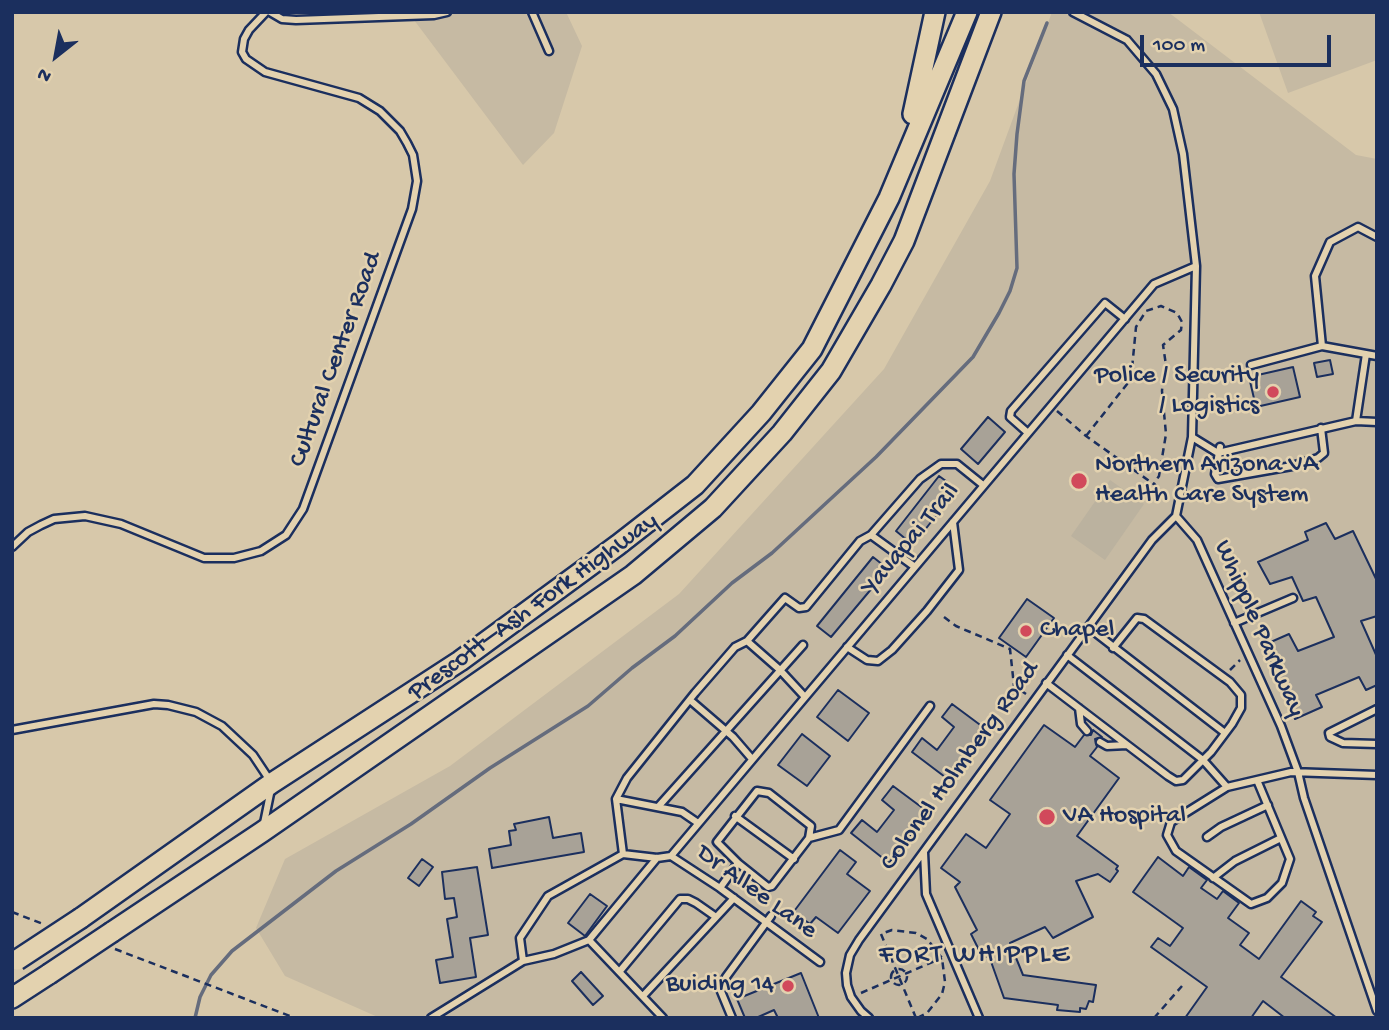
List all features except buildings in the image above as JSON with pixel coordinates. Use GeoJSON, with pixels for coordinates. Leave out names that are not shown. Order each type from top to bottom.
{"type":"FeatureCollection","features":[{"type":"Feature","properties":{"kind":"main road"},"geometry":{"type":"LineString","coordinates":[[889,198],[920,87],[935,12]]}},
{"type":"Feature","properties":{"kind":"main road","name":"Prescott–Ash Fork Highway"},"geometry":{"type":"LineString","coordinates":[[15,962],[272,783],[460,661],[695,485],[761,413],[812,349],[889,198],[967,12]]}},
{"type":"Feature","properties":{"kind":"main road","name":"Prescott–Ash Fork Highway"},"geometry":{"type":"LineString","coordinates":[[12,998],[262,832],[632,575],[713,508],[782,433],[831,371],[904,240],[991,12]]}},
{"type":"Feature","properties":{"kind":"lane"},"geometry":{"type":"LineString","coordinates":[[268,12],[282,19],[296,20],[434,15],[447,12]]}},
{"type":"Feature","properties":{"kind":"lane","name":"Cultural Center Road"},"geometry":{"type":"LineString","coordinates":[[12,548],[28,532],[41,524],[54,519],[85,516],[121,524],[204,558],[234,558],[261,551],[286,535],[296,524],[412,209],[417,181],[413,155],[407,143],[391,121],[375,107],[346,93],[265,72],[246,59],[242,52],[248,30],[268,12]]}},
{"type":"Feature","properties":{"kind":"lane"},"geometry":{"type":"LineString","coordinates":[[532,12],[549,51]]}},
{"type":"Feature","properties":{"kind":"lane"},"geometry":{"type":"LineString","coordinates":[[1073,12],[1127,40],[1157,74],[1172,109],[1183,154],[1196,266],[1192,437],[1176,516]]}},
{"type":"Feature","properties":{"kind":"lane"},"geometry":{"type":"LineString","coordinates":[[1322,346],[1315,276],[1331,242],[1358,227],[1377,237]]}},
{"type":"Feature","properties":{"kind":"lane","name":"Yavapai Trail"},"geometry":{"type":"LineString","coordinates":[[671,856],[1154,285],[1196,266]]}},
{"type":"Feature","properties":{"kind":"lane"},"geometry":{"type":"LineString","coordinates":[[1028,433],[1010,417],[1011,411],[1105,303],[1125,318]]}},
{"type":"Feature","properties":{"kind":"lane"},"geometry":{"type":"LineString","coordinates":[[1251,365],[1322,346],[1377,356]]}},
{"type":"Feature","properties":{"kind":"lane"},"geometry":{"type":"LineString","coordinates":[[1356,421],[1366,354]]}},
{"type":"Feature","properties":{"kind":"lane"},"geometry":{"type":"LineString","coordinates":[[1192,437],[1219,450],[1356,421],[1377,422]]}},
{"type":"Feature","properties":{"kind":"lane"},"geometry":{"type":"LineString","coordinates":[[1219,450],[1215,474],[1218,479],[1292,466],[1324,453],[1321,428]]}},
{"type":"Feature","properties":{"kind":"lane"},"geometry":{"type":"LineString","coordinates":[[623,854],[616,799],[627,778],[736,647],[747,641],[785,598],[799,608],[806,607],[860,541],[871,535],[920,479],[941,464],[957,464],[983,485]]}},
{"type":"Feature","properties":{"kind":"lane","name":"Whipple Parkway"},"geometry":{"type":"LineString","coordinates":[[1176,516],[1196,540],[1281,726],[1377,1011]]}},
{"type":"Feature","properties":{"kind":"lane","name":"Colonel Holmberg Road"},"geometry":{"type":"LineString","coordinates":[[869,1018],[856,1004],[847,985],[846,973],[850,955],[859,940],[1152,540],[1176,516]]}},
{"type":"Feature","properties":{"kind":"lane"},"geometry":{"type":"LineString","coordinates":[[847,648],[867,660],[878,661],[892,650],[927,611],[959,570],[953,522]]}},
{"type":"Feature","properties":{"kind":"lane"},"geometry":{"type":"LineString","coordinates":[[871,535],[915,567]]}},
{"type":"Feature","properties":{"kind":"lane"},"geometry":{"type":"LineString","coordinates":[[1234,623],[1293,598]]}},
{"type":"Feature","properties":{"kind":"lane"},"geometry":{"type":"LineString","coordinates":[[1046,683],[1176,781],[1183,780],[1225,733],[1241,708],[1241,695],[1230,682],[1144,619],[1137,618],[1113,648]]}},
{"type":"Feature","properties":{"kind":"lane"},"geometry":{"type":"LineString","coordinates":[[1088,627],[1225,733]]}},
{"type":"Feature","properties":{"kind":"lane"},"geometry":{"type":"LineString","coordinates":[[747,641],[805,697]]}},
{"type":"Feature","properties":{"kind":"lane"},"geometry":{"type":"LineString","coordinates":[[658,807],[803,645]]}},
{"type":"Feature","properties":{"kind":"lane"},"geometry":{"type":"LineString","coordinates":[[1067,655],[1202,760],[1227,787]]}},
{"type":"Feature","properties":{"kind":"lane"},"geometry":{"type":"LineString","coordinates":[[690,700],[725,730],[752,759]]}},
{"type":"Feature","properties":{"kind":"lane"},"geometry":{"type":"LineString","coordinates":[[12,721],[13,730],[154,704],[183,707],[211,718],[253,755],[272,783],[262,832]]}},
{"type":"Feature","properties":{"kind":"lane"},"geometry":{"type":"LineString","coordinates":[[809,838],[839,830],[930,706]]}},
{"type":"Feature","properties":{"kind":"lane"},"geometry":{"type":"LineString","coordinates":[[1079,708],[1081,724],[1087,731]]}},
{"type":"Feature","properties":{"kind":"lane"},"geometry":{"type":"LineString","coordinates":[[1377,709],[1329,733],[1330,737],[1343,743],[1377,744]]}},
{"type":"Feature","properties":{"kind":"lane"},"geometry":{"type":"LineString","coordinates":[[1100,741],[1107,746],[1127,745]]}},
{"type":"Feature","properties":{"kind":"lane"},"geometry":{"type":"LineString","coordinates":[[1257,780],[1290,859],[1282,883],[1266,898],[1251,904],[1176,851],[1167,835],[1171,822],[1227,787],[1257,780],[1298,772],[1377,775]]}},
{"type":"Feature","properties":{"kind":"lane"},"geometry":{"type":"LineString","coordinates":[[757,791],[769,793],[811,826],[809,838],[772,886],[768,887],[717,844],[735,816],[757,791]]}},
{"type":"Feature","properties":{"kind":"lane"},"geometry":{"type":"LineString","coordinates":[[616,799],[682,812],[698,823]]}},
{"type":"Feature","properties":{"kind":"lane"},"geometry":{"type":"LineString","coordinates":[[1208,837],[1221,827],[1268,805]]}},
{"type":"Feature","properties":{"kind":"lane"},"geometry":{"type":"LineString","coordinates":[[735,816],[794,859]]}},
{"type":"Feature","properties":{"kind":"lane"},"geometry":{"type":"LineString","coordinates":[[1213,877],[1235,861],[1281,838]]}},
{"type":"Feature","properties":{"kind":"lane"},"geometry":{"type":"LineString","coordinates":[[924,850],[926,894],[979,1018]]}},
{"type":"Feature","properties":{"kind":"lane"},"geometry":{"type":"LineString","coordinates":[[523,961],[520,938],[548,895],[623,854],[657,858],[671,856]]}},
{"type":"Feature","properties":{"kind":"lane","name":"Dr Allee Lane"},"geometry":{"type":"LineString","coordinates":[[671,856],[769,919],[820,962]]}},
{"type":"Feature","properties":{"kind":"lane"},"geometry":{"type":"LineString","coordinates":[[431,1018],[523,961],[564,951],[589,940],[657,858]]}},
{"type":"Feature","properties":{"kind":"lane"},"geometry":{"type":"LineString","coordinates":[[720,888],[738,863]]}},
{"type":"Feature","properties":{"kind":"lane"},"geometry":{"type":"LineString","coordinates":[[643,996],[734,898]]}},
{"type":"Feature","properties":{"kind":"lane"},"geometry":{"type":"LineString","coordinates":[[620,971],[680,899],[688,899],[716,917]]}},
{"type":"Feature","properties":{"kind":"lane"},"geometry":{"type":"LineString","coordinates":[[732,1018],[720,989],[769,919]]}},
{"type":"Feature","properties":{"kind":"lane"},"geometry":{"type":"LineString","coordinates":[[589,940],[663,1018]]}},
{"type":"Feature","properties":{"kind":"path"},"geometry":{"type":"LineString","coordinates":[[1086,436],[1131,379],[1136,327],[1146,311],[1161,306],[1177,313],[1182,322],[1181,330],[1163,345],[1167,372],[1163,378],[1162,391],[1166,434],[1159,476],[1154,484]]}},
{"type":"Feature","properties":{"kind":"path"},"geometry":{"type":"LineString","coordinates":[[1057,411],[1086,436],[1169,495]]}},
{"type":"Feature","properties":{"kind":"path"},"geometry":{"type":"LineString","coordinates":[[944,617],[956,626],[1010,649],[1014,686],[1026,694]]}},
{"type":"Feature","properties":{"kind":"path"},"geometry":{"type":"LineString","coordinates":[[1229,671],[1240,660]]}},
{"type":"Feature","properties":{"kind":"path"},"geometry":{"type":"LineString","coordinates":[[892,930],[916,933],[927,939],[942,958],[945,982],[942,994],[927,1013],[916,1018],[895,970],[881,934],[892,930]]}},
{"type":"Feature","properties":{"kind":"path"},"geometry":{"type":"LineString","coordinates":[[858,994],[942,958]]}},
{"type":"Feature","properties":{"kind":"path"},"geometry":{"type":"LineString","coordinates":[[895,970],[900,969],[906,974]]}},
{"type":"Feature","properties":{"kind":"path"},"geometry":{"type":"LineString","coordinates":[[895,970],[892,979],[894,983],[901,984]]}},
{"type":"Feature","properties":{"kind":"path"},"geometry":{"type":"LineString","coordinates":[[901,984],[905,981],[906,974]]}},
{"type":"Feature","properties":{"kind":"path"},"geometry":{"type":"LineString","coordinates":[[189,977],[295,1018]]}},
{"type":"Feature","properties":{"kind":"path"},"geometry":{"type":"LineString","coordinates":[[1154,1018],[1182,986]]}},
{"type":"Feature","properties":{"kind":"shaded area"},"geometry":{"type":"Polygon","coordinates":[[[408,12],[566,12],[582,46],[554,133],[523,165],[408,12]]]}},
{"type":"Feature","properties":{"kind":"shaded area","name":"Northern Arizona VA Health Care System"},"geometry":{"type":"Polygon","coordinates":[[[1052,12],[1168,12],[1356,155],[1377,159],[1377,1018],[380,1018],[285,976],[256,928],[285,859],[450,766],[679,594],[884,369],[990,181],[1052,12]]]}},
{"type":"Feature","properties":{"kind":"shaded area"},"geometry":{"type":"Polygon","coordinates":[[[1259,12],[1377,12],[1377,60],[1288,93],[1259,12]]]}},
{"type":"Feature","properties":{"kind":"shaded area"},"geometry":{"type":"Polygon","coordinates":[[[1110,480],[1144,504],[1105,560],[1071,536],[1110,480]]]}},
{"type":"Feature","properties":{"kind":"waterway"},"geometry":{"type":"LineString","coordinates":[[195,1018],[200,997],[211,975],[232,951],[336,871],[588,706],[675,636],[732,583],[772,553],[876,457],[973,357],[1010,291],[1017,268],[1014,174],[1017,134],[1024,81],[1047,23]]}},
{"type":"Feature","properties":{"kind":"place","name":"Police / Security / Logistics"},"geometry":{"type":"Point","coordinates":[1273,392]}},
{"type":"Feature","properties":{"kind":"place","name":"Northern Arizona VA Health Care System"},"geometry":{"type":"Point","coordinates":[1079,481]}},
{"type":"Feature","properties":{"kind":"place","name":"Chapel"},"geometry":{"type":"Point","coordinates":[1026,631]}},
{"type":"Feature","properties":{"kind":"place","name":"VA Hospital"},"geometry":{"type":"Point","coordinates":[1047,817]}},
{"type":"Feature","properties":{"kind":"place","name":"Buiding 14"},"geometry":{"type":"Point","coordinates":[788,986]}},
{"type":"Feature","properties":{"kind":"district","name":"FORT WHIPPLE"},"geometry":{"type":"Point","coordinates":[975,957]}}]}
